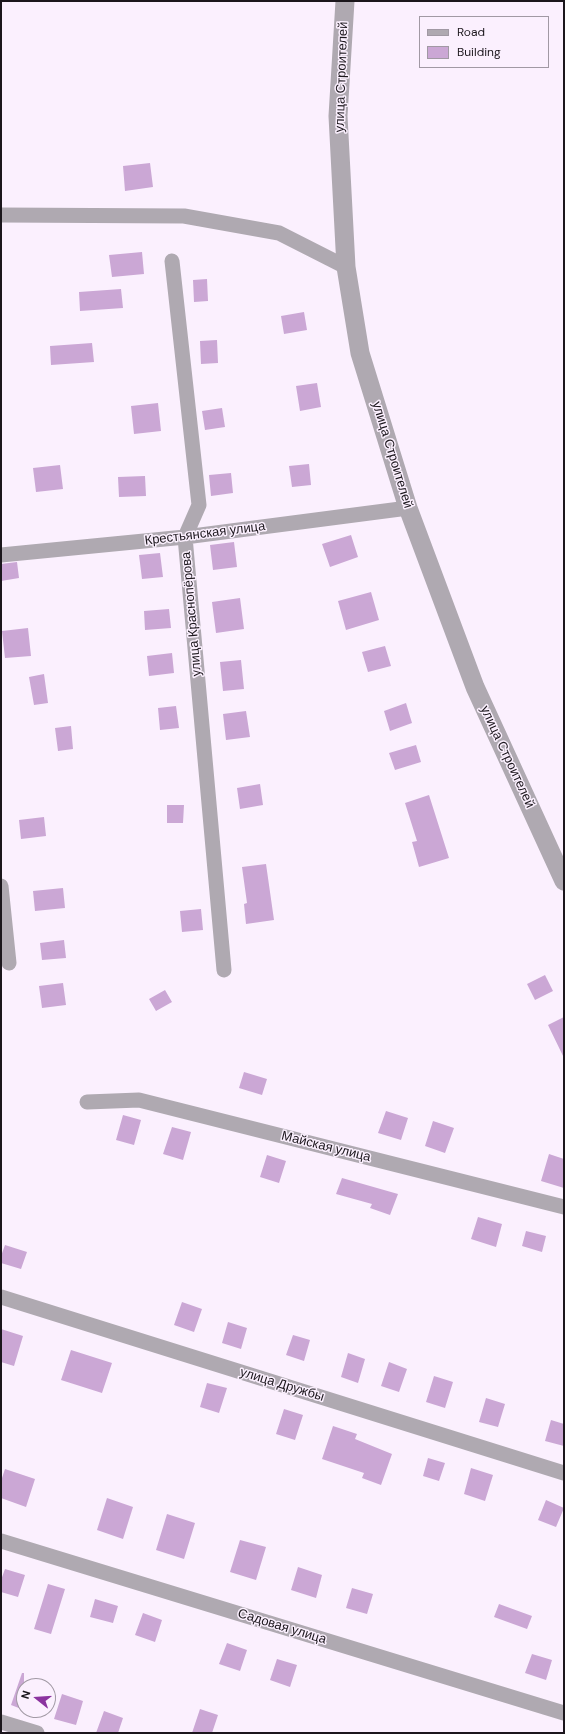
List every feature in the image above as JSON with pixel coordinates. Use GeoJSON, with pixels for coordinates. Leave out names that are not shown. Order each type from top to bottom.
{"type":"FeatureCollection","features":[{"type":"Feature","properties":{"kind":"street","name":"улица Строителей"},"geometry":{"type":"LineString","coordinates":[[345,1],[338,116],[346,267],[360,353],[408,508],[475,686],[564,881]]}},
{"type":"Feature","properties":{"kind":"street"},"geometry":{"type":"LineString","coordinates":[[1,215],[184,216],[279,233],[346,267]]}},
{"type":"Feature","properties":{"kind":"street","name":"улица Краснопёрова"},"geometry":{"type":"LineString","coordinates":[[172,261],[199,505],[185,537],[224,970]]}},
{"type":"Feature","properties":{"kind":"street","name":"Крестьянская улица"},"geometry":{"type":"LineString","coordinates":[[1,555],[185,537],[408,508]]}},
{"type":"Feature","properties":{"kind":"street"},"geometry":{"type":"LineString","coordinates":[[1,886],[9,963]]}},
{"type":"Feature","properties":{"kind":"street","name":"Майская улица"},"geometry":{"type":"LineString","coordinates":[[87,1102],[139,1100],[564,1207]]}},
{"type":"Feature","properties":{"kind":"street","name":"улица Дружбы"},"geometry":{"type":"LineString","coordinates":[[1,1297],[564,1473]]}},
{"type":"Feature","properties":{"kind":"street","name":"Садовая улица"},"geometry":{"type":"LineString","coordinates":[[1,1541],[564,1713]]}},
{"type":"Feature","properties":{"kind":"street"},"geometry":{"type":"LineString","coordinates":[[1,1722],[37,1733]]}},
{"type":"Feature","properties":{"kind":"building"},"geometry":{"type":"Polygon","coordinates":[[[150,163],[153,187],[125,191],[123,166],[150,163]]]}},
{"type":"Feature","properties":{"kind":"building"},"geometry":{"type":"Polygon","coordinates":[[[142,252],[144,274],[112,277],[109,255],[142,252]]]}},
{"type":"Feature","properties":{"kind":"building"},"geometry":{"type":"Polygon","coordinates":[[[207,279],[208,301],[194,302],[193,280],[207,279]]]}},
{"type":"Feature","properties":{"kind":"building"},"geometry":{"type":"Polygon","coordinates":[[[121,289],[123,308],[80,311],[79,292],[121,289]]]}},
{"type":"Feature","properties":{"kind":"building"},"geometry":{"type":"Polygon","coordinates":[[[304,312],[307,330],[284,334],[281,316],[304,312]]]}},
{"type":"Feature","properties":{"kind":"building"},"geometry":{"type":"Polygon","coordinates":[[[217,340],[218,363],[201,364],[200,341],[217,340]]]}},
{"type":"Feature","properties":{"kind":"building"},"geometry":{"type":"Polygon","coordinates":[[[92,343],[94,362],[51,365],[50,346],[92,343]]]}},
{"type":"Feature","properties":{"kind":"building"},"geometry":{"type":"Polygon","coordinates":[[[317,383],[321,407],[300,411],[296,386],[317,383]]]}},
{"type":"Feature","properties":{"kind":"building"},"geometry":{"type":"Polygon","coordinates":[[[158,403],[161,431],[134,434],[131,406],[158,403]]]}},
{"type":"Feature","properties":{"kind":"building"},"geometry":{"type":"Polygon","coordinates":[[[222,408],[225,427],[205,430],[202,411],[222,408]]]}},
{"type":"Feature","properties":{"kind":"building"},"geometry":{"type":"Polygon","coordinates":[[[309,464],[311,485],[292,487],[289,466],[309,464]]]}},
{"type":"Feature","properties":{"kind":"building"},"geometry":{"type":"Polygon","coordinates":[[[60,465],[63,489],[36,492],[33,468],[60,465]]]}},
{"type":"Feature","properties":{"kind":"building"},"geometry":{"type":"Polygon","coordinates":[[[231,473],[233,493],[211,496],[209,475],[231,473]]]}},
{"type":"Feature","properties":{"kind":"building"},"geometry":{"type":"Polygon","coordinates":[[[145,476],[146,496],[119,497],[118,477],[145,476]]]}},
{"type":"Feature","properties":{"kind":"building"},"geometry":{"type":"Polygon","coordinates":[[[351,535],[358,557],[330,567],[322,544],[351,535]]]}},
{"type":"Feature","properties":{"kind":"building"},"geometry":{"type":"Polygon","coordinates":[[[234,542],[237,567],[213,570],[210,545],[234,542]]]}},
{"type":"Feature","properties":{"kind":"building"},"geometry":{"type":"Polygon","coordinates":[[[160,553],[163,577],[142,579],[139,555],[160,553]]]}},
{"type":"Feature","properties":{"kind":"building"},"geometry":{"type":"Polygon","coordinates":[[[17,562],[19,578],[1,581],[1,564],[17,562]]]}},
{"type":"Feature","properties":{"kind":"building"},"geometry":{"type":"Polygon","coordinates":[[[371,592],[379,620],[346,630],[338,601],[371,592]]]}},
{"type":"Feature","properties":{"kind":"building"},"geometry":{"type":"Polygon","coordinates":[[[240,598],[244,629],[216,633],[212,602],[240,598]]]}},
{"type":"Feature","properties":{"kind":"building"},"geometry":{"type":"Polygon","coordinates":[[[169,609],[171,628],[145,630],[144,611],[169,609]]]}},
{"type":"Feature","properties":{"kind":"building"},"geometry":{"type":"Polygon","coordinates":[[[28,628],[31,656],[5,658],[2,631],[28,628]]]}},
{"type":"Feature","properties":{"kind":"building"},"geometry":{"type":"Polygon","coordinates":[[[385,646],[391,666],[368,672],[362,652],[385,646]]]}},
{"type":"Feature","properties":{"kind":"building"},"geometry":{"type":"Polygon","coordinates":[[[172,653],[174,673],[149,676],[147,656],[172,653]]]}},
{"type":"Feature","properties":{"kind":"building"},"geometry":{"type":"Polygon","coordinates":[[[241,660],[244,689],[223,691],[220,662],[241,660]]]}},
{"type":"Feature","properties":{"kind":"building"},"geometry":{"type":"Polygon","coordinates":[[[44,674],[48,703],[34,705],[29,677],[44,674]]]}},
{"type":"Feature","properties":{"kind":"building"},"geometry":{"type":"Polygon","coordinates":[[[406,703],[412,723],[390,731],[384,711],[406,703]]]}},
{"type":"Feature","properties":{"kind":"building"},"geometry":{"type":"Polygon","coordinates":[[[176,706],[179,728],[160,730],[158,708],[176,706]]]}},
{"type":"Feature","properties":{"kind":"building"},"geometry":{"type":"Polygon","coordinates":[[[246,711],[250,737],[226,740],[223,714],[246,711]]]}},
{"type":"Feature","properties":{"kind":"building"},"geometry":{"type":"Polygon","coordinates":[[[71,726],[73,749],[58,751],[55,728],[71,726]]]}},
{"type":"Feature","properties":{"kind":"building"},"geometry":{"type":"Polygon","coordinates":[[[416,745],[421,762],[395,770],[389,753],[416,745]]]}},
{"type":"Feature","properties":{"kind":"building"},"geometry":{"type":"Polygon","coordinates":[[[260,784],[263,805],[240,809],[237,788],[260,784]]]}},
{"type":"Feature","properties":{"kind":"building"},"geometry":{"type":"Polygon","coordinates":[[[429,795],[449,858],[419,867],[412,842],[417,841],[405,803],[429,795]]]}},
{"type":"Feature","properties":{"kind":"building"},"geometry":{"type":"Polygon","coordinates":[[[167,805],[184,805],[183,823],[167,823],[167,805]]]}},
{"type":"Feature","properties":{"kind":"building"},"geometry":{"type":"Polygon","coordinates":[[[44,817],[46,836],[21,839],[19,820],[44,817]]]}},
{"type":"Feature","properties":{"kind":"building"},"geometry":{"type":"Polygon","coordinates":[[[266,864],[274,920],[246,924],[244,904],[247,903],[242,867],[266,864]]]}},
{"type":"Feature","properties":{"kind":"building"},"geometry":{"type":"Polygon","coordinates":[[[63,888],[65,908],[35,911],[33,891],[63,888]]]}},
{"type":"Feature","properties":{"kind":"building"},"geometry":{"type":"Polygon","coordinates":[[[201,909],[203,930],[182,932],[180,911],[201,909]]]}},
{"type":"Feature","properties":{"kind":"building"},"geometry":{"type":"Polygon","coordinates":[[[64,940],[66,958],[42,960],[40,943],[64,940]]]}},
{"type":"Feature","properties":{"kind":"building"},"geometry":{"type":"Polygon","coordinates":[[[545,975],[553,991],[535,1000],[527,984],[545,975]]]}},
{"type":"Feature","properties":{"kind":"building"},"geometry":{"type":"Polygon","coordinates":[[[63,983],[66,1005],[42,1008],[39,986],[63,983]]]}},
{"type":"Feature","properties":{"kind":"building"},"geometry":{"type":"Polygon","coordinates":[[[165,990],[172,1002],[156,1011],[149,999],[165,990]]]}},
{"type":"Feature","properties":{"kind":"building"},"geometry":{"type":"Polygon","coordinates":[[[564,1017],[564,1058],[548,1025],[564,1017]]]}},
{"type":"Feature","properties":{"kind":"building"},"geometry":{"type":"Polygon","coordinates":[[[244,1072],[267,1079],[262,1095],[239,1088],[244,1072]]]}},
{"type":"Feature","properties":{"kind":"building"},"geometry":{"type":"Polygon","coordinates":[[[386,1111],[408,1118],[401,1140],[378,1133],[386,1111]]]}},
{"type":"Feature","properties":{"kind":"building"},"geometry":{"type":"Polygon","coordinates":[[[123,1115],[141,1120],[134,1145],[116,1140],[123,1115]]]}},
{"type":"Feature","properties":{"kind":"building"},"geometry":{"type":"Polygon","coordinates":[[[433,1121],[454,1128],[445,1153],[425,1146],[433,1121]]]}},
{"type":"Feature","properties":{"kind":"building"},"geometry":{"type":"Polygon","coordinates":[[[172,1127],[191,1132],[183,1160],[163,1154],[172,1127]]]}},
{"type":"Feature","properties":{"kind":"building"},"geometry":{"type":"Polygon","coordinates":[[[549,1154],[564,1159],[564,1188],[541,1181],[549,1154]]]}},
{"type":"Feature","properties":{"kind":"building"},"geometry":{"type":"Polygon","coordinates":[[[267,1155],[286,1161],[279,1183],[260,1177],[267,1155]]]}},
{"type":"Feature","properties":{"kind":"building"},"geometry":{"type":"Polygon","coordinates":[[[342,1178],[398,1194],[390,1215],[370,1208],[372,1204],[336,1194],[342,1178]]]}},
{"type":"Feature","properties":{"kind":"building"},"geometry":{"type":"Polygon","coordinates":[[[478,1217],[502,1224],[496,1247],[471,1239],[478,1217]]]}},
{"type":"Feature","properties":{"kind":"building"},"geometry":{"type":"Polygon","coordinates":[[[526,1231],[546,1236],[542,1252],[522,1246],[526,1231]]]}},
{"type":"Feature","properties":{"kind":"building"},"geometry":{"type":"Polygon","coordinates":[[[5,1245],[27,1252],[21,1269],[1,1263],[1,1256],[5,1245]]]}},
{"type":"Feature","properties":{"kind":"building"},"geometry":{"type":"Polygon","coordinates":[[[182,1302],[202,1309],[194,1332],[174,1325],[182,1302]]]}},
{"type":"Feature","properties":{"kind":"building"},"geometry":{"type":"Polygon","coordinates":[[[228,1322],[247,1328],[241,1349],[222,1343],[228,1322]]]}},
{"type":"Feature","properties":{"kind":"building"},"geometry":{"type":"Polygon","coordinates":[[[1,1329],[23,1336],[14,1366],[1,1362],[1,1329]]]}},
{"type":"Feature","properties":{"kind":"building"},"geometry":{"type":"Polygon","coordinates":[[[293,1335],[310,1340],[304,1361],[286,1355],[293,1335]]]}},
{"type":"Feature","properties":{"kind":"building"},"geometry":{"type":"Polygon","coordinates":[[[71,1350],[112,1363],[102,1393],[61,1380],[71,1350]]]}},
{"type":"Feature","properties":{"kind":"building"},"geometry":{"type":"Polygon","coordinates":[[[348,1353],[365,1359],[358,1383],[341,1377],[348,1353]]]}},
{"type":"Feature","properties":{"kind":"building"},"geometry":{"type":"Polygon","coordinates":[[[389,1362],[407,1369],[399,1392],[381,1386],[389,1362]]]}},
{"type":"Feature","properties":{"kind":"building"},"geometry":{"type":"Polygon","coordinates":[[[434,1376],[453,1382],[445,1408],[426,1402],[434,1376]]]}},
{"type":"Feature","properties":{"kind":"building"},"geometry":{"type":"Polygon","coordinates":[[[207,1383],[227,1388],[219,1413],[200,1407],[207,1383]]]}},
{"type":"Feature","properties":{"kind":"building"},"geometry":{"type":"Polygon","coordinates":[[[486,1398],[505,1404],[498,1427],[479,1422],[486,1398]]]}},
{"type":"Feature","properties":{"kind":"building"},"geometry":{"type":"Polygon","coordinates":[[[284,1409],[303,1415],[295,1440],[276,1434],[284,1409]]]}},
{"type":"Feature","properties":{"kind":"building"},"geometry":{"type":"Polygon","coordinates":[[[551,1420],[564,1424],[564,1446],[545,1441],[551,1420]]]}},
{"type":"Feature","properties":{"kind":"building"},"geometry":{"type":"Polygon","coordinates":[[[333,1426],[357,1434],[355,1439],[392,1454],[381,1485],[362,1478],[364,1473],[322,1459],[333,1426]]]}},
{"type":"Feature","properties":{"kind":"building"},"geometry":{"type":"Polygon","coordinates":[[[428,1458],[445,1463],[439,1481],[423,1476],[428,1458]]]}},
{"type":"Feature","properties":{"kind":"building"},"geometry":{"type":"Polygon","coordinates":[[[471,1468],[493,1475],[485,1501],[464,1494],[471,1468]]]}},
{"type":"Feature","properties":{"kind":"building"},"geometry":{"type":"Polygon","coordinates":[[[5,1469],[35,1479],[26,1507],[1,1498],[1,1481],[5,1469]]]}},
{"type":"Feature","properties":{"kind":"building"},"geometry":{"type":"Polygon","coordinates":[[[107,1498],[133,1507],[123,1539],[97,1530],[107,1498]]]}},
{"type":"Feature","properties":{"kind":"building"},"geometry":{"type":"Polygon","coordinates":[[[546,1500],[564,1508],[556,1527],[538,1520],[546,1500]]]}},
{"type":"Feature","properties":{"kind":"building"},"geometry":{"type":"Polygon","coordinates":[[[167,1514],[195,1523],[184,1559],[156,1550],[167,1514]]]}},
{"type":"Feature","properties":{"kind":"building"},"geometry":{"type":"Polygon","coordinates":[[[240,1540],[266,1547],[256,1580],[230,1572],[240,1540]]]}},
{"type":"Feature","properties":{"kind":"building"},"geometry":{"type":"Polygon","coordinates":[[[298,1567],[322,1575],[316,1598],[291,1590],[298,1567]]]}},
{"type":"Feature","properties":{"kind":"building"},"geometry":{"type":"Polygon","coordinates":[[[5,1569],[25,1575],[18,1597],[1,1592],[1,1580],[5,1569]]]}},
{"type":"Feature","properties":{"kind":"building"},"geometry":{"type":"Polygon","coordinates":[[[48,1584],[65,1589],[51,1634],[34,1629],[48,1584]]]}},
{"type":"Feature","properties":{"kind":"building"},"geometry":{"type":"Polygon","coordinates":[[[352,1588],[373,1594],[367,1614],[346,1608],[352,1588]]]}},
{"type":"Feature","properties":{"kind":"building"},"geometry":{"type":"Polygon","coordinates":[[[95,1599],[118,1606],[113,1623],[90,1617],[95,1599]]]}},
{"type":"Feature","properties":{"kind":"building"},"geometry":{"type":"Polygon","coordinates":[[[499,1604],[532,1616],[527,1629],[494,1617],[499,1604]]]}},
{"type":"Feature","properties":{"kind":"building"},"geometry":{"type":"Polygon","coordinates":[[[143,1613],[162,1620],[155,1642],[135,1635],[143,1613]]]}},
{"type":"Feature","properties":{"kind":"building"},"geometry":{"type":"Polygon","coordinates":[[[227,1643],[247,1650],[240,1671],[219,1664],[227,1643]]]}},
{"type":"Feature","properties":{"kind":"building"},"geometry":{"type":"Polygon","coordinates":[[[532,1654],[552,1660],[546,1680],[525,1673],[532,1654]]]}},
{"type":"Feature","properties":{"kind":"building"},"geometry":{"type":"Polygon","coordinates":[[[277,1659],[297,1665],[290,1687],[270,1680],[277,1659]]]}},
{"type":"Feature","properties":{"kind":"building"},"geometry":{"type":"Polygon","coordinates":[[[22,1673],[24,1673],[24,1678],[20,1678],[22,1673]]]}},
{"type":"Feature","properties":{"kind":"building"},"geometry":{"type":"Polygon","coordinates":[[[16,1690],[16,1707],[11,1705],[16,1690]]]}},
{"type":"Feature","properties":{"kind":"building"},"geometry":{"type":"Polygon","coordinates":[[[62,1694],[83,1701],[76,1725],[54,1719],[56,1718],[56,1713],[62,1694]]]}},
{"type":"Feature","properties":{"kind":"building"},"geometry":{"type":"Polygon","coordinates":[[[200,1709],[218,1715],[212,1733],[192,1733],[200,1709]]]}},
{"type":"Feature","properties":{"kind":"building"},"geometry":{"type":"Polygon","coordinates":[[[104,1711],[123,1718],[118,1733],[96,1733],[104,1711]]]}}]}
